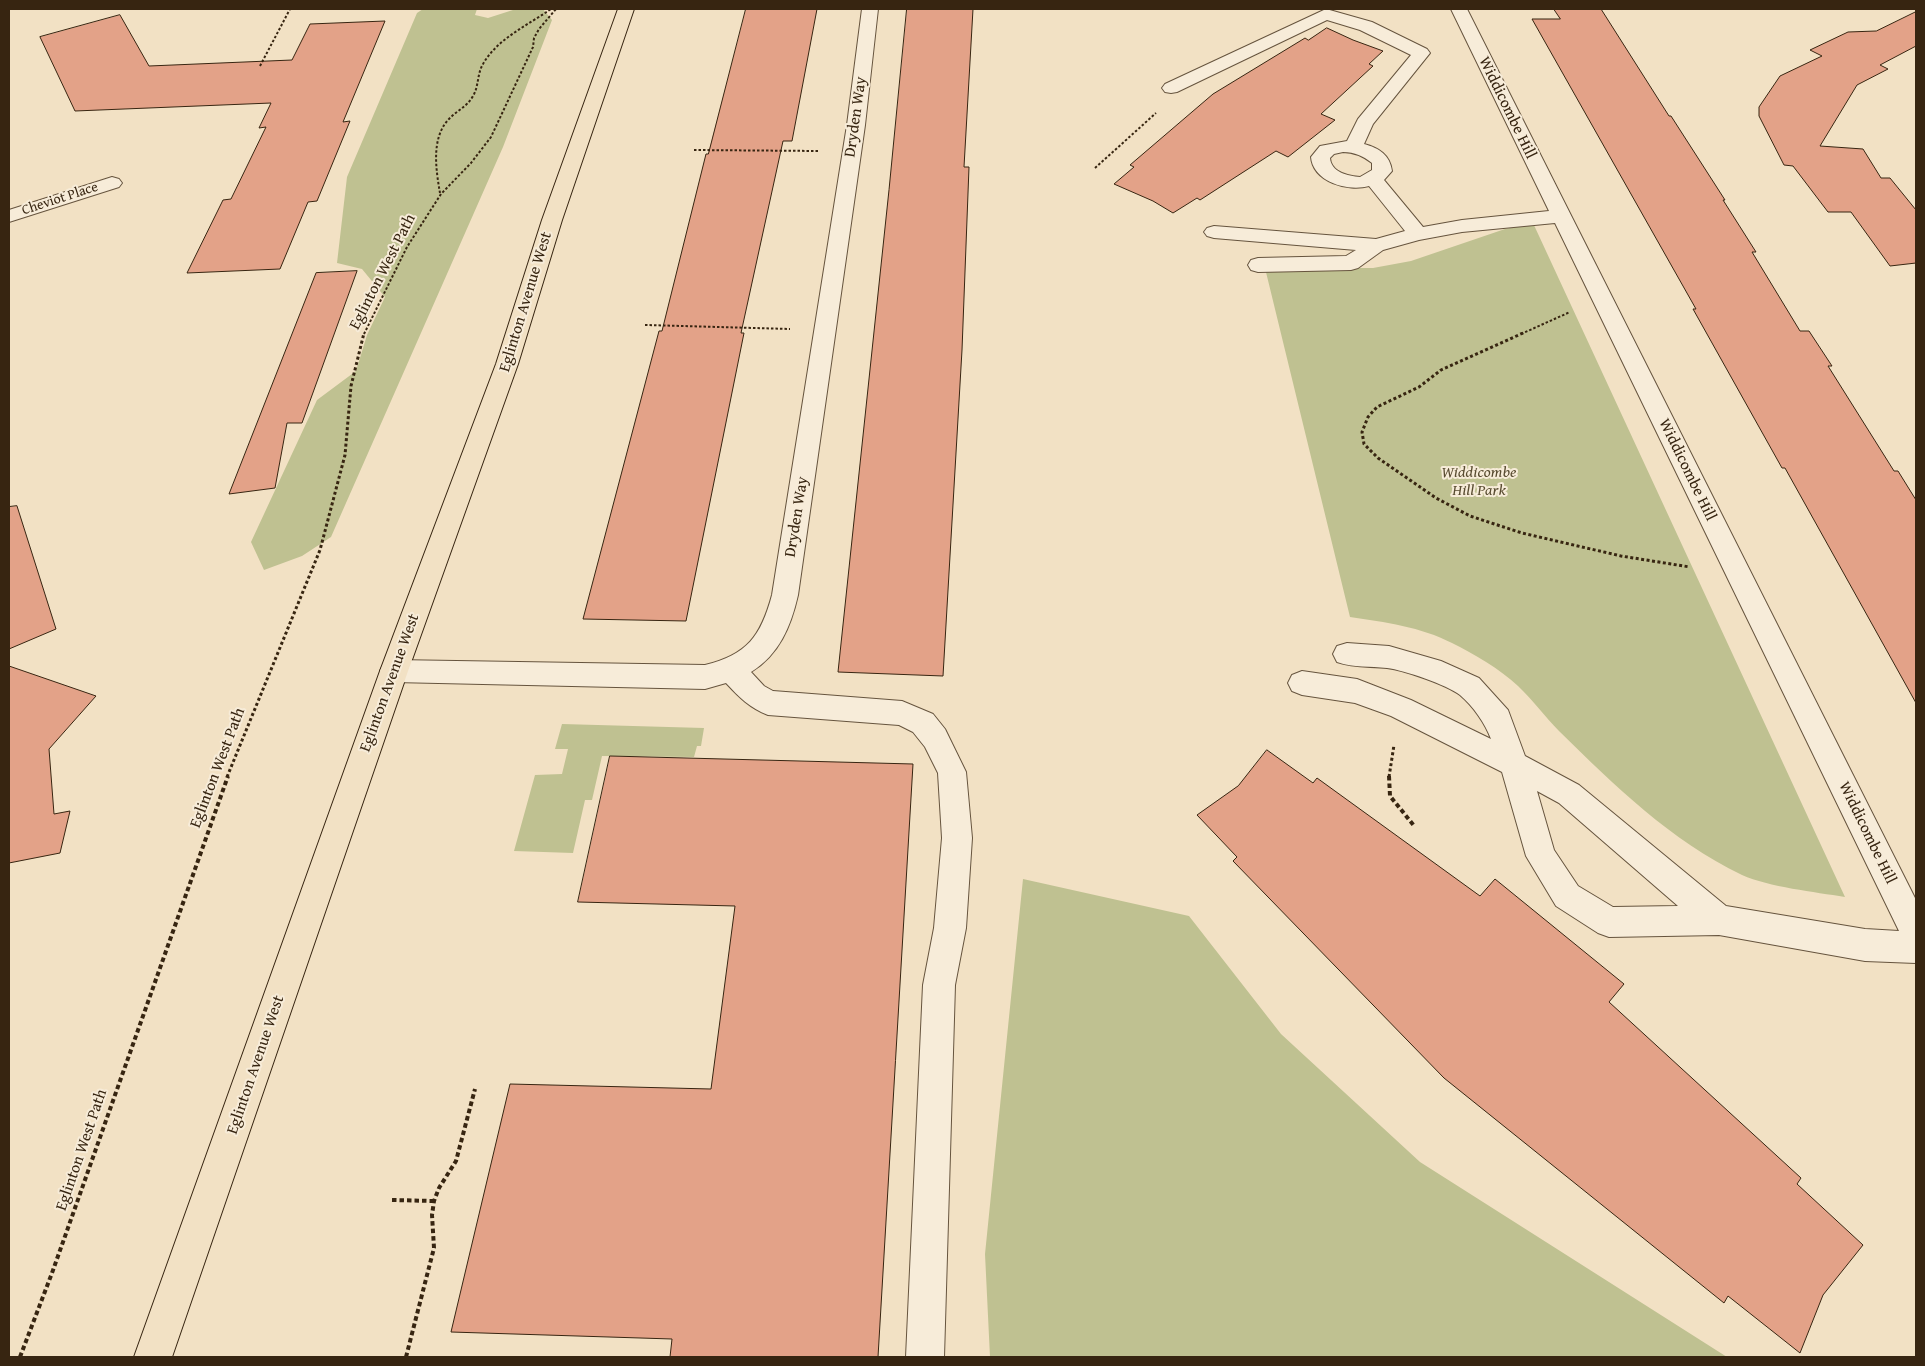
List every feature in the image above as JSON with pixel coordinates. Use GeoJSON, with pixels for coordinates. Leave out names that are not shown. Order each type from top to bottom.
{"type":"FeatureCollection","features":[{"type":"Feature","properties":{"kind":"main road","name":"Eglinton Avenue West"},"geometry":{"type":"LineString","coordinates":[[153,1357],[394,671],[507,364],[552,220],[626,9]]}},
{"type":"Feature","properties":{"kind":"street","name":"Dryden Way"},"geometry":{"type":"LineString","coordinates":[[394,671],[705,677],[732,670],[754,656],[772,638],[780,617],[826,329],[852,152],[870,9]]}},
{"type":"Feature","properties":{"kind":"street","name":"Widdicombe Hill"},"geometry":{"type":"LineString","coordinates":[[1458,9],[1916,932]]}},
{"type":"Feature","properties":{"kind":"street"},"geometry":{"type":"LineString","coordinates":[[1171,88],[1326,14],[1366,26],[1420,53],[1365,123],[1353,146]]}},
{"type":"Feature","properties":{"kind":"street"},"geometry":{"type":"LineString","coordinates":[[1353,146],[1370,151],[1381,161],[1382,171],[1373,179],[1352,182],[1331,176],[1323,170],[1319,163],[1324,151],[1331,147],[1353,146]]}},
{"type":"Feature","properties":{"kind":"street"},"geometry":{"type":"LineString","coordinates":[[1373,179],[1418,234]]}},
{"type":"Feature","properties":{"kind":"street","name":"Cheviot Place"},"geometry":{"type":"LineString","coordinates":[[9,216],[112,182]]}},
{"type":"Feature","properties":{"kind":"street"},"geometry":{"type":"LineString","coordinates":[[1214,232],[1376,245],[1418,234],[1526,218],[1561,216]]}},
{"type":"Feature","properties":{"kind":"street"},"geometry":{"type":"LineString","coordinates":[[1258,264],[1351,262],[1376,245]]}},
{"type":"Feature","properties":{"kind":"street"},"geometry":{"type":"LineString","coordinates":[[1347,654],[1389,657],[1430,669],[1469,686],[1498,718],[1514,764],[1541,856],[1568,896],[1609,922],[1719,920],[1865,945],[1916,948]]}},
{"type":"Feature","properties":{"kind":"street"},"geometry":{"type":"LineString","coordinates":[[732,670],[754,694],[768,703],[902,713],[923,723],[935,738],[952,772],[957,838],[950,928],[939,985],[925,1357]]}},
{"type":"Feature","properties":{"kind":"street"},"geometry":{"type":"LineString","coordinates":[[1302,683],[1357,691],[1401,708],[1514,764],[1569,794],[1719,920]]}},
{"type":"Feature","properties":{"kind":"path"},"geometry":{"type":"LineString","coordinates":[[260,66],[290,9]]}},
{"type":"Feature","properties":{"kind":"path"},"geometry":{"type":"LineString","coordinates":[[440,194],[437,160],[442,127],[473,98],[478,86],[478,73],[487,57],[498,46],[550,9]]}},
{"type":"Feature","properties":{"kind":"path","name":"Eglinton West Path"},"geometry":{"type":"LineString","coordinates":[[20,1357],[56,1264],[236,753],[320,550],[345,455],[351,386],[364,333],[407,247],[440,194],[471,163],[491,137],[533,47],[534,38],[556,9]]}},
{"type":"Feature","properties":{"kind":"path"},"geometry":{"type":"LineString","coordinates":[[1095,168],[1162,107],[1171,88]]}},
{"type":"Feature","properties":{"kind":"path"},"geometry":{"type":"LineString","coordinates":[[694,150],[852,152]]}},
{"type":"Feature","properties":{"kind":"path"},"geometry":{"type":"LineString","coordinates":[[1570,312],[1441,370],[1418,387],[1377,407],[1368,417],[1362,432],[1364,444],[1378,458],[1436,498],[1470,516],[1522,533],[1585,548],[1690,568]]}},
{"type":"Feature","properties":{"kind":"path"},"geometry":{"type":"LineString","coordinates":[[645,325],[826,329]]}},
{"type":"Feature","properties":{"kind":"path"},"geometry":{"type":"LineString","coordinates":[[1401,708],[1389,770],[1390,796],[1415,827]]}},
{"type":"Feature","properties":{"kind":"path"},"geometry":{"type":"LineString","coordinates":[[406,1357],[434,1248],[432,1214],[434,1201],[438,1188],[456,1161],[475,1089]]}},
{"type":"Feature","properties":{"kind":"path"},"geometry":{"type":"LineString","coordinates":[[392,1200],[434,1201]]}},
{"type":"Feature","properties":{"kind":"green space"},"geometry":{"type":"Polygon","coordinates":[[[423,9],[477,9],[475,15],[488,18],[516,9],[543,9],[552,20],[503,147],[331,537],[302,556],[264,570],[251,542],[317,400],[356,371],[367,335],[385,297],[362,269],[337,263],[347,177],[417,13],[423,9]]]}},
{"type":"Feature","properties":{"kind":"green space","name":"Widdicombe Hill Park"},"geometry":{"type":"Polygon","coordinates":[[[1533,223],[1845,897],[1765,883],[1742,875],[1716,861],[1667,829],[1623,792],[1559,731],[1518,686],[1495,668],[1440,637],[1389,623],[1350,617],[1265,268],[1373,268],[1411,261],[1505,229],[1533,223]]]}},
{"type":"Feature","properties":{"kind":"green space"},"geometry":{"type":"Polygon","coordinates":[[[562,724],[704,728],[701,746],[697,746],[694,757],[602,756],[592,800],[585,800],[573,853],[514,851],[535,775],[562,774],[568,749],[555,749],[562,724]]]}},
{"type":"Feature","properties":{"kind":"green space"},"geometry":{"type":"Polygon","coordinates":[[[1023,879],[1189,916],[1281,1034],[1420,1162],[1727,1357],[990,1357],[985,1254],[1023,879]]]}},
{"type":"Feature","properties":{"kind":"building"},"geometry":{"type":"Polygon","coordinates":[[[746,9],[817,9],[792,141],[783,141],[741,333],[744,333],[686,621],[583,619],[659,331],[662,331],[706,154],[708,154],[746,9]]]}},
{"type":"Feature","properties":{"kind":"building"},"geometry":{"type":"Polygon","coordinates":[[[907,9],[973,9],[964,167],[969,167],[962,350],[943,676],[838,672],[907,9]]]}},
{"type":"Feature","properties":{"kind":"building"},"geometry":{"type":"Polygon","coordinates":[[[1554,9],[1601,9],[1725,200],[1723,200],[1756,252],[1752,252],[1800,331],[1809,331],[1832,366],[1828,366],[1894,471],[1898,471],[1916,500],[1916,703],[1785,468],[1782,468],[1693,309],[1696,309],[1532,19],[1560,19],[1554,9]]]}},
{"type":"Feature","properties":{"kind":"building"},"geometry":{"type":"Polygon","coordinates":[[[1916,12],[1916,46],[1880,65],[1888,69],[1857,85],[1820,146],[1863,149],[1881,178],[1890,178],[1916,210],[1916,263],[1890,266],[1851,212],[1828,212],[1793,166],[1784,165],[1759,116],[1759,107],[1780,76],[1822,56],[1810,50],[1848,32],[1876,31],[1916,12]]]}},
{"type":"Feature","properties":{"kind":"building"},"geometry":{"type":"Polygon","coordinates":[[[120,15],[149,66],[292,60],[310,24],[385,21],[343,122],[350,121],[317,201],[308,202],[280,269],[187,273],[223,200],[231,199],[266,127],[259,128],[271,103],[75,111],[40,37],[120,15]]]}},
{"type":"Feature","properties":{"kind":"building"},"geometry":{"type":"Polygon","coordinates":[[[1327,28],[1383,51],[1369,64],[1373,66],[1321,114],[1335,120],[1288,157],[1276,151],[1200,200],[1197,198],[1173,213],[1153,201],[1114,184],[1134,167],[1130,165],[1213,94],[1305,38],[1308,40],[1327,28]]]}},
{"type":"Feature","properties":{"kind":"building"},"geometry":{"type":"Polygon","coordinates":[[[357,271],[302,423],[287,423],[275,488],[229,494],[316,273],[357,271]]]}},
{"type":"Feature","properties":{"kind":"building"},"geometry":{"type":"Polygon","coordinates":[[[17,506],[56,629],[9,649],[9,507],[17,506]]]}},
{"type":"Feature","properties":{"kind":"building"},"geometry":{"type":"Polygon","coordinates":[[[9,666],[96,696],[49,749],[54,814],[70,811],[60,853],[9,863],[9,666]]]}},
{"type":"Feature","properties":{"kind":"building"},"geometry":{"type":"Polygon","coordinates":[[[1267,750],[1313,783],[1317,778],[1480,896],[1495,879],[1624,984],[1609,1002],[1801,1178],[1797,1184],[1863,1245],[1823,1295],[1800,1353],[1728,1296],[1724,1303],[1444,1078],[1233,861],[1237,857],[1197,815],[1238,786],[1267,750]]]}},
{"type":"Feature","properties":{"kind":"building"},"geometry":{"type":"Polygon","coordinates":[[[610,756],[913,764],[878,1357],[670,1357],[672,1339],[451,1332],[510,1084],[711,1089],[735,906],[578,902],[610,756]]]}}]}
